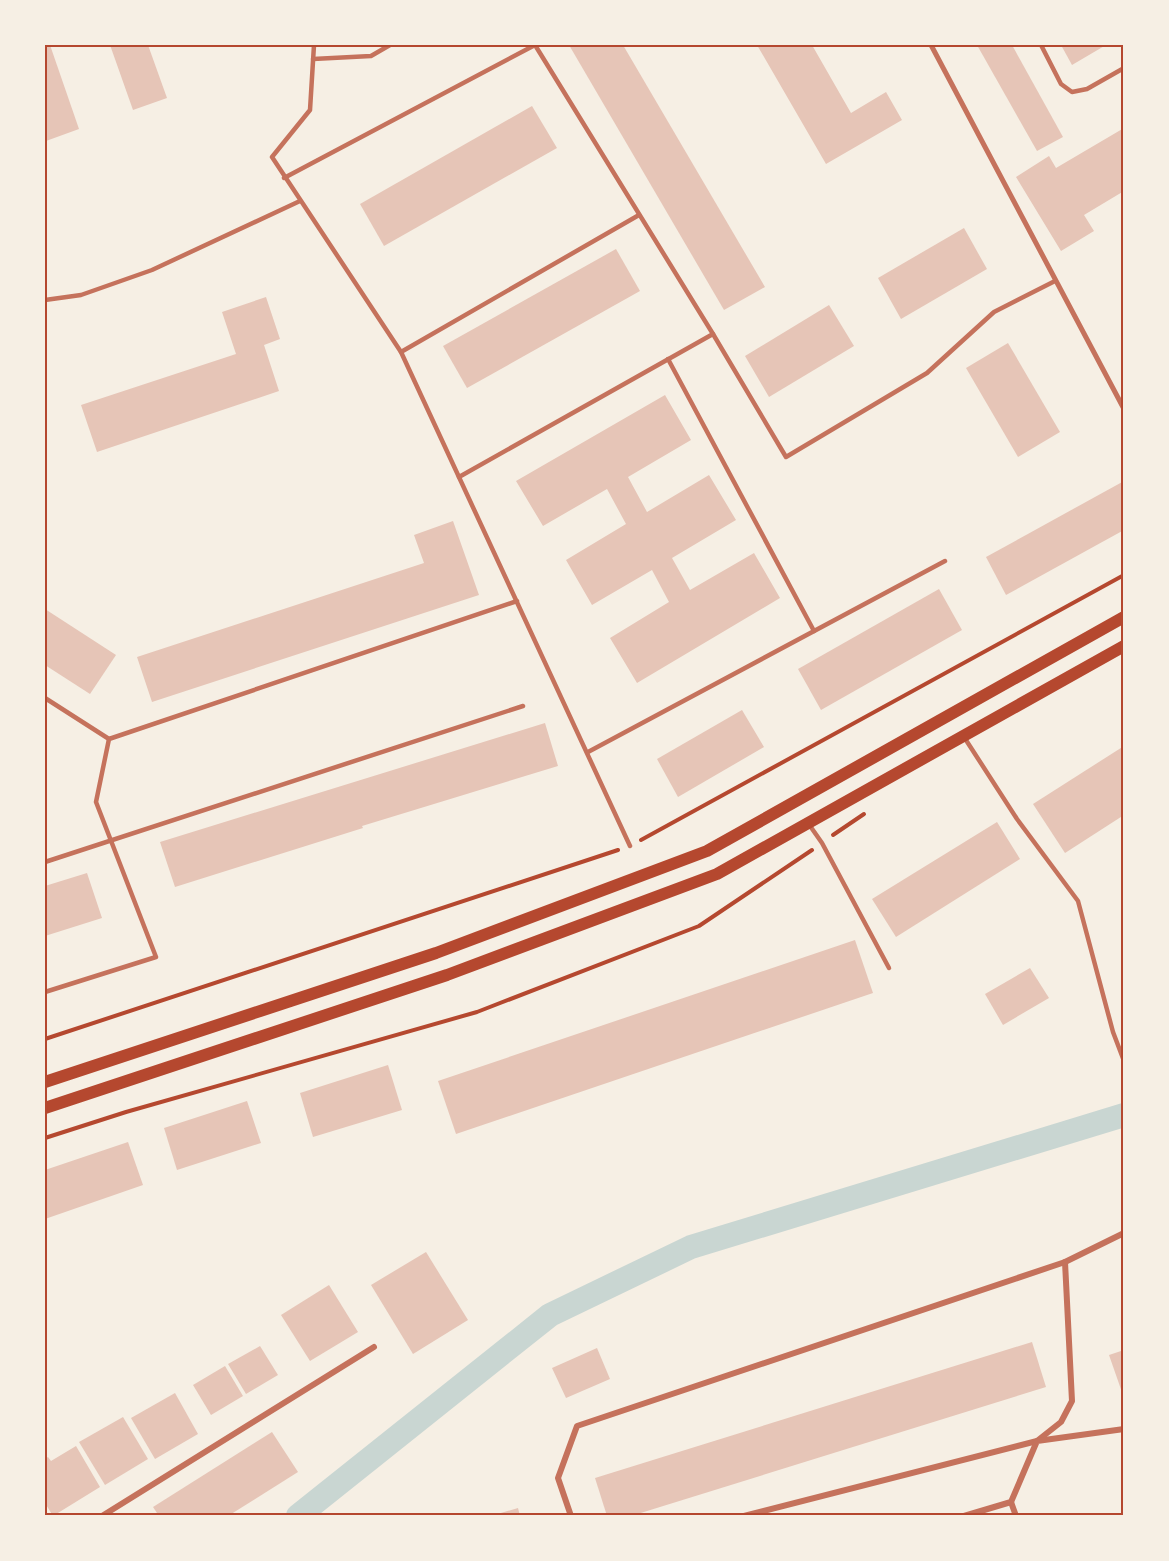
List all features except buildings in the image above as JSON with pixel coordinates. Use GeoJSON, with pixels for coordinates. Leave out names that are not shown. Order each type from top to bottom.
{"type":"FeatureCollection","features":[{"type":"Feature","properties":{"kind":"main road"},"geometry":{"type":"LineString","coordinates":[[45,1082],[436,953],[707,850],[1124,617]]}},
{"type":"Feature","properties":{"kind":"main road"},"geometry":{"type":"LineString","coordinates":[[45,1108],[447,975],[717,874],[1124,646]]}},
{"type":"Feature","properties":{"kind":"street"},"geometry":{"type":"LineString","coordinates":[[931,45],[1124,409]]}},
{"type":"Feature","properties":{"kind":"street"},"geometry":{"type":"LineString","coordinates":[[571,1516],[558,1478],[577,1426],[1065,1262],[1124,1233]]}},
{"type":"Feature","properties":{"kind":"street"},"geometry":{"type":"LineString","coordinates":[[1016,1516],[1011,1502],[1037,1441],[1060,1422],[1072,1401],[1065,1262]]}},
{"type":"Feature","properties":{"kind":"street"},"geometry":{"type":"LineString","coordinates":[[102,1516],[374,1347]]}},
{"type":"Feature","properties":{"kind":"street"},"geometry":{"type":"LineString","coordinates":[[744,1516],[1037,1441],[1124,1429]]}},
{"type":"Feature","properties":{"kind":"street"},"geometry":{"type":"LineString","coordinates":[[964,1516],[1011,1502]]}},
{"type":"Feature","properties":{"kind":"lane"},"geometry":{"type":"LineString","coordinates":[[314,45],[310,110],[272,157],[401,352],[630,846]]}},
{"type":"Feature","properties":{"kind":"lane"},"geometry":{"type":"LineString","coordinates":[[313,59],[371,56],[390,45]]}},
{"type":"Feature","properties":{"kind":"lane"},"geometry":{"type":"LineString","coordinates":[[284,178],[535,45],[786,457],[927,373],[994,312],[1055,281]]}},
{"type":"Feature","properties":{"kind":"lane"},"geometry":{"type":"LineString","coordinates":[[1041,45],[1060,84],[1072,92],[1087,89],[1124,68]]}},
{"type":"Feature","properties":{"kind":"lane"},"geometry":{"type":"LineString","coordinates":[[45,300],[81,295],[152,270],[300,201]]}},
{"type":"Feature","properties":{"kind":"lane"},"geometry":{"type":"LineString","coordinates":[[401,352],[639,215]]}},
{"type":"Feature","properties":{"kind":"lane"},"geometry":{"type":"LineString","coordinates":[[459,477],[713,334]]}},
{"type":"Feature","properties":{"kind":"lane"},"geometry":{"type":"LineString","coordinates":[[668,359],[814,631]]}},
{"type":"Feature","properties":{"kind":"lane"},"geometry":{"type":"LineString","coordinates":[[588,752],[945,561]]}},
{"type":"Feature","properties":{"kind":"lane"},"geometry":{"type":"LineString","coordinates":[[109,739],[517,602]]}},
{"type":"Feature","properties":{"kind":"lane"},"geometry":{"type":"LineString","coordinates":[[45,698],[109,739]]}},
{"type":"Feature","properties":{"kind":"lane"},"geometry":{"type":"LineString","coordinates":[[45,862],[523,706]]}},
{"type":"Feature","properties":{"kind":"lane"},"geometry":{"type":"LineString","coordinates":[[963,736],[1017,819],[1078,901],[1113,1032],[1124,1061]]}},
{"type":"Feature","properties":{"kind":"lane"},"geometry":{"type":"LineString","coordinates":[[45,992],[156,957],[96,802],[109,739]]}},
{"type":"Feature","properties":{"kind":"lane"},"geometry":{"type":"LineString","coordinates":[[808,823],[822,843],[889,968]]}},
{"type":"Feature","properties":{"kind":"path"},"geometry":{"type":"LineString","coordinates":[[45,1039],[630,846],[1124,575]]}},
{"type":"Feature","properties":{"kind":"waterway"},"geometry":{"type":"LineString","coordinates":[[298,1516],[550,1315],[691,1247],[1124,1115]]}}]}
